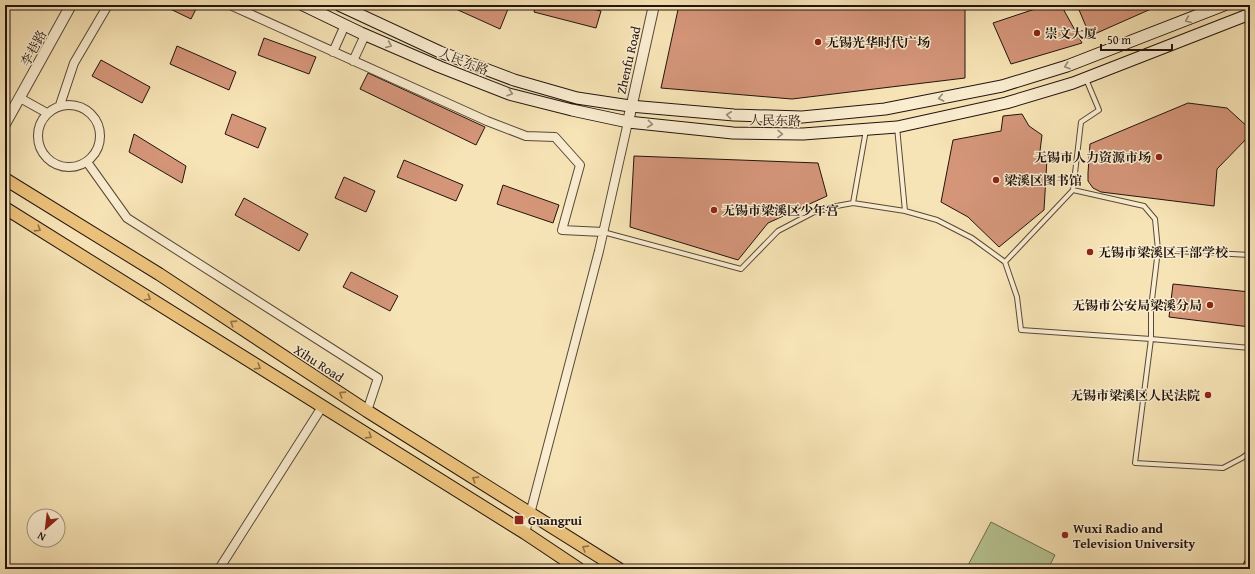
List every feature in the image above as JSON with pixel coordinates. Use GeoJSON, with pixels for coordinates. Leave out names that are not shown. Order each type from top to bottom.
{"type":"FeatureCollection","features":[{"type":"Feature","properties":{"kind":"main road","name":"人民东路"},"geometry":{"type":"LineString","coordinates":[[303,5],[365,35],[509,94],[628,122],[733,133],[803,134],[897,127],[1006,103],[1086,78],[1250,14]]}},
{"type":"Feature","properties":{"kind":"main road","name":"人民东路"},"geometry":{"type":"LineString","coordinates":[[339,5],[440,52],[514,80],[577,98],[630,106],[734,115],[779,116],[802,116],[885,109],[1002,86],[1067,66],[1224,5]]}},
{"type":"Feature","properties":{"kind":"main road","name":"Xihu Road"},"geometry":{"type":"LineString","coordinates":[[5,179],[159,274],[367,411],[618,569]]}},
{"type":"Feature","properties":{"kind":"main road"},"geometry":{"type":"LineString","coordinates":[[5,208],[525,533],[579,569]]}},
{"type":"Feature","properties":{"kind":"main road"},"geometry":{"type":"LineString","coordinates":[[1248,569],[1250,564]]}},
{"type":"Feature","properties":{"kind":"street","name":"李巷路"},"geometry":{"type":"LineString","coordinates":[[5,124],[72,5]]}},
{"type":"Feature","properties":{"kind":"street"},"geometry":{"type":"LineString","coordinates":[[60,105],[74,63],[108,5]]}},
{"type":"Feature","properties":{"kind":"street"},"geometry":{"type":"LineString","coordinates":[[230,5],[487,121],[526,136],[555,137],[580,165],[562,230],[603,232]]}},
{"type":"Feature","properties":{"kind":"street","name":"Zhenfu Road"},"geometry":{"type":"LineString","coordinates":[[628,122],[630,106],[654,5]]}},
{"type":"Feature","properties":{"kind":"street"},"geometry":{"type":"LineString","coordinates":[[333,52],[345,25]]}},
{"type":"Feature","properties":{"kind":"street"},"geometry":{"type":"LineString","coordinates":[[353,61],[365,35]]}},
{"type":"Feature","properties":{"kind":"street"},"geometry":{"type":"LineString","coordinates":[[20,98],[47,113]]}},
{"type":"Feature","properties":{"kind":"street"},"geometry":{"type":"LineString","coordinates":[[71,104],[82,106],[91,112],[101,131],[100,142],[96,152],[87,162],[80,165],[70,167],[60,166],[51,161],[44,154],[39,145],[37,135],[39,125],[51,109],[60,105],[71,104]]}},
{"type":"Feature","properties":{"kind":"street"},"geometry":{"type":"LineString","coordinates":[[525,533],[603,232],[628,122]]}},
{"type":"Feature","properties":{"kind":"street"},"geometry":{"type":"LineString","coordinates":[[87,162],[127,218],[378,378],[367,411]]}},
{"type":"Feature","properties":{"kind":"street"},"geometry":{"type":"LineString","coordinates":[[219,569],[322,407]]}},
{"type":"Feature","properties":{"kind":"lane"},"geometry":{"type":"LineString","coordinates":[[1005,262],[1073,190],[1081,122],[1099,110],[1086,78]]}},
{"type":"Feature","properties":{"kind":"lane"},"geometry":{"type":"LineString","coordinates":[[897,127],[906,211]]}},
{"type":"Feature","properties":{"kind":"lane"},"geometry":{"type":"LineString","coordinates":[[853,203],[866,130]]}},
{"type":"Feature","properties":{"kind":"lane"},"geometry":{"type":"LineString","coordinates":[[1073,190],[1144,206],[1155,219],[1158,250],[1151,308],[1151,339],[1135,464],[1223,468],[1250,452]]}},
{"type":"Feature","properties":{"kind":"lane"},"geometry":{"type":"LineString","coordinates":[[603,232],[741,269],[778,231],[820,209],[853,203],[906,211],[937,220],[972,238],[1005,262],[1017,297],[1021,330],[1151,339],[1250,348]]}},
{"type":"Feature","properties":{"kind":"lane"},"geometry":{"type":"LineString","coordinates":[[1158,250],[1250,255]]}},
{"type":"Feature","properties":{"kind":"green space"},"geometry":{"type":"Polygon","coordinates":[[[991,522],[1055,555],[1048,569],[966,569],[991,522]]]}},
{"type":"Feature","properties":{"kind":"building"},"geometry":{"type":"Polygon","coordinates":[[[162,5],[198,5],[191,19],[162,5]]]}},
{"type":"Feature","properties":{"kind":"building"},"geometry":{"type":"Polygon","coordinates":[[[447,5],[499,5],[508,9],[500,29],[447,5]]]}},
{"type":"Feature","properties":{"kind":"building"},"geometry":{"type":"Polygon","coordinates":[[[536,5],[577,5],[601,11],[596,28],[534,12],[536,5]]]}},
{"type":"Feature","properties":{"kind":"building","name":"无锡光华时代广场"},"geometry":{"type":"Polygon","coordinates":[[[679,5],[965,5],[965,78],[792,99],[661,88],[679,5]]]}},
{"type":"Feature","properties":{"kind":"building","name":"崇文大厦"},"geometry":{"type":"Polygon","coordinates":[[[1047,5],[1061,5],[1082,43],[1011,64],[993,23],[1047,5]]]}},
{"type":"Feature","properties":{"kind":"building"},"geometry":{"type":"Polygon","coordinates":[[[1077,5],[1160,5],[1090,36],[1077,5]]]}},
{"type":"Feature","properties":{"kind":"building"},"geometry":{"type":"Polygon","coordinates":[[[264,38],[316,57],[309,74],[258,55],[264,38]]]}},
{"type":"Feature","properties":{"kind":"building"},"geometry":{"type":"Polygon","coordinates":[[[177,46],[236,72],[229,90],[170,64],[177,46]]]}},
{"type":"Feature","properties":{"kind":"building"},"geometry":{"type":"Polygon","coordinates":[[[101,60],[150,87],[142,103],[92,76],[101,60]]]}},
{"type":"Feature","properties":{"kind":"building"},"geometry":{"type":"Polygon","coordinates":[[[368,73],[485,127],[476,145],[360,89],[368,73]]]}},
{"type":"Feature","properties":{"kind":"building","name":"无锡市人力资源市场"},"geometry":{"type":"Polygon","coordinates":[[[1188,103],[1227,108],[1250,129],[1250,135],[1217,169],[1214,206],[1101,192],[1093,188],[1088,181],[1090,144],[1188,103]]]}},
{"type":"Feature","properties":{"kind":"building"},"geometry":{"type":"Polygon","coordinates":[[[232,114],[266,128],[258,148],[225,134],[232,114]]]}},
{"type":"Feature","properties":{"kind":"building","name":"梁溪区图书馆"},"geometry":{"type":"Polygon","coordinates":[[[1022,114],[1029,126],[1042,135],[1040,151],[1047,158],[1044,210],[999,247],[968,217],[941,202],[953,140],[1001,131],[1003,116],[1022,114]]]}},
{"type":"Feature","properties":{"kind":"building"},"geometry":{"type":"Polygon","coordinates":[[[134,134],[186,166],[182,183],[129,152],[134,134]]]}},
{"type":"Feature","properties":{"kind":"building","name":"无锡市梁溪区少年宫"},"geometry":{"type":"Polygon","coordinates":[[[634,156],[818,163],[827,196],[768,223],[738,260],[630,227],[634,156]]]}},
{"type":"Feature","properties":{"kind":"building"},"geometry":{"type":"Polygon","coordinates":[[[404,160],[463,185],[456,201],[397,177],[404,160]]]}},
{"type":"Feature","properties":{"kind":"building"},"geometry":{"type":"Polygon","coordinates":[[[344,177],[375,191],[366,212],[335,198],[344,177]]]}},
{"type":"Feature","properties":{"kind":"building"},"geometry":{"type":"Polygon","coordinates":[[[503,185],[559,205],[553,223],[497,204],[503,185]]]}},
{"type":"Feature","properties":{"kind":"building"},"geometry":{"type":"Polygon","coordinates":[[[244,198],[308,234],[299,251],[235,215],[244,198]]]}},
{"type":"Feature","properties":{"kind":"building"},"geometry":{"type":"Polygon","coordinates":[[[351,272],[398,296],[390,311],[343,287],[351,272]]]}},
{"type":"Feature","properties":{"kind":"building","name":"无锡市公安局梁溪分局"},"geometry":{"type":"Polygon","coordinates":[[[1173,284],[1250,292],[1250,327],[1169,317],[1173,284]]]}},
{"type":"Feature","properties":{"kind":"place","name":"崇文大厦"},"geometry":{"type":"Point","coordinates":[1037,33]}},
{"type":"Feature","properties":{"kind":"place","name":"无锡光华时代广场"},"geometry":{"type":"Point","coordinates":[818,42]}},
{"type":"Feature","properties":{"kind":"place","name":"无锡市人力资源市场"},"geometry":{"type":"Point","coordinates":[1159,157]}},
{"type":"Feature","properties":{"kind":"place","name":"梁溪区图书馆"},"geometry":{"type":"Point","coordinates":[996,180]}},
{"type":"Feature","properties":{"kind":"place","name":"无锡市梁溪区少年宫"},"geometry":{"type":"Point","coordinates":[714,210]}},
{"type":"Feature","properties":{"kind":"place","name":"无锡市梁溪区干部学校"},"geometry":{"type":"Point","coordinates":[1090,252]}},
{"type":"Feature","properties":{"kind":"place","name":"无锡市公安局梁溪分局"},"geometry":{"type":"Point","coordinates":[1210,305]}},
{"type":"Feature","properties":{"kind":"place","name":"无锡市梁溪区人民法院"},"geometry":{"type":"Point","coordinates":[1208,395]}},
{"type":"Feature","properties":{"kind":"place","name":"Guangrui"},"geometry":{"type":"Point","coordinates":[519,520]}},
{"type":"Feature","properties":{"kind":"place","name":"Wuxi Radio and Television University"},"geometry":{"type":"Point","coordinates":[1065,535]}}]}
